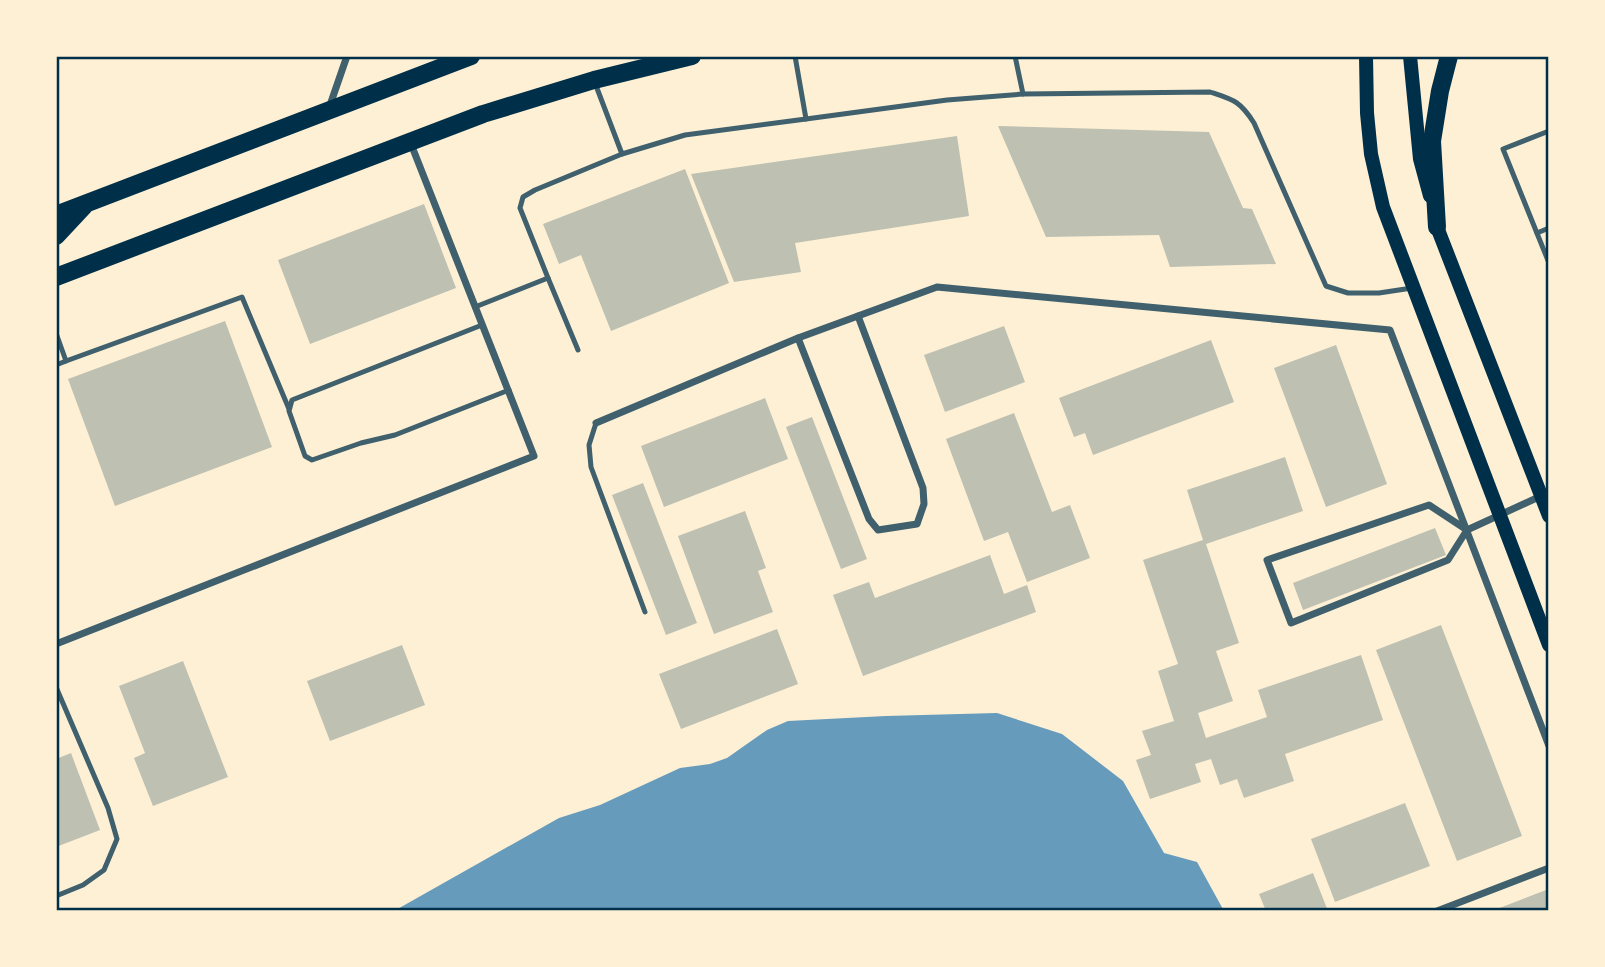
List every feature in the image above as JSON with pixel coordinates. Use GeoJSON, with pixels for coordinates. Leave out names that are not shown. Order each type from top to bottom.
{"type":"FeatureCollection","features":[{"type":"Feature","properties":{"kind":"main road"},"geometry":{"type":"LineString","coordinates":[[56,215],[471,56]]}},
{"type":"Feature","properties":{"kind":"main road"},"geometry":{"type":"LineString","coordinates":[[56,276],[483,114],[594,80],[692,56]]}},
{"type":"Feature","properties":{"kind":"main road"},"geometry":{"type":"LineString","coordinates":[[1366,56],[1371,155],[1383,207],[1549,645]]}},
{"type":"Feature","properties":{"kind":"main road"},"geometry":{"type":"LineString","coordinates":[[1410,56],[1420,159],[1437,227],[1545,495],[1549,516]]}},
{"type":"Feature","properties":{"kind":"main road"},"geometry":{"type":"LineString","coordinates":[[1437,227],[1432,141],[1449,56]]}},
{"type":"Feature","properties":{"kind":"main road"},"geometry":{"type":"LineString","coordinates":[[56,236],[86,203]]}},
{"type":"Feature","properties":{"kind":"street"},"geometry":{"type":"LineString","coordinates":[[328,109],[347,56]]}},
{"type":"Feature","properties":{"kind":"street"},"geometry":{"type":"LineString","coordinates":[[56,644],[534,456],[410,142]]}},
{"type":"Feature","properties":{"kind":"street"},"geometry":{"type":"LineString","coordinates":[[596,422],[798,338],[937,287],[1390,330],[1549,746]]}},
{"type":"Feature","properties":{"kind":"street"},"geometry":{"type":"LineString","coordinates":[[798,338],[869,519],[878,530],[917,524],[925,503],[923,488],[858,316]]}},
{"type":"Feature","properties":{"kind":"street"},"geometry":{"type":"LineString","coordinates":[[1467,530],[1429,505],[1267,561],[1291,623],[1448,560],[1467,530],[1545,495]]}},
{"type":"Feature","properties":{"kind":"street"},"geometry":{"type":"LineString","coordinates":[[1437,911],[1549,868]]}},
{"type":"Feature","properties":{"kind":"lane"},"geometry":{"type":"LineString","coordinates":[[795,56],[806,119]]}},
{"type":"Feature","properties":{"kind":"lane"},"geometry":{"type":"LineString","coordinates":[[1014,56],[1023,94]]}},
{"type":"Feature","properties":{"kind":"lane"},"geometry":{"type":"LineString","coordinates":[[594,80],[622,154]]}},
{"type":"Feature","properties":{"kind":"lane"},"geometry":{"type":"LineString","coordinates":[[578,350],[520,208],[523,197],[535,190],[622,154],[685,135],[947,100],[1023,94],[1210,92],[1230,99],[1244,108],[1254,123],[1326,286],[1349,293],[1379,293],[1414,287]]}},
{"type":"Feature","properties":{"kind":"lane"},"geometry":{"type":"LineString","coordinates":[[1549,131],[1503,149],[1549,262]]}},
{"type":"Feature","properties":{"kind":"lane"},"geometry":{"type":"LineString","coordinates":[[1537,233],[1549,228]]}},
{"type":"Feature","properties":{"kind":"lane"},"geometry":{"type":"LineString","coordinates":[[475,307],[548,278]]}},
{"type":"Feature","properties":{"kind":"lane"},"geometry":{"type":"LineString","coordinates":[[56,365],[242,297],[305,456],[312,460],[361,443],[395,435],[509,390]]}},
{"type":"Feature","properties":{"kind":"lane"},"geometry":{"type":"LineString","coordinates":[[289,411],[292,400],[482,325]]}},
{"type":"Feature","properties":{"kind":"lane"},"geometry":{"type":"LineString","coordinates":[[56,333],[66,361]]}},
{"type":"Feature","properties":{"kind":"lane"},"geometry":{"type":"LineString","coordinates":[[596,422],[589,445],[591,467],[645,612]]}},
{"type":"Feature","properties":{"kind":"lane"},"geometry":{"type":"LineString","coordinates":[[56,687],[108,808],[117,839],[104,870],[83,885],[56,896]]}},
{"type":"Feature","properties":{"kind":"water"},"geometry":{"type":"Polygon","coordinates":[[[997,713],[1062,734],[1123,781],[1164,853],[1197,862],[1224,911],[394,911],[559,818],[600,805],[680,768],[710,764],[727,758],[767,730],[788,721],[997,713]]]}},
{"type":"Feature","properties":{"kind":"building"},"geometry":{"type":"Polygon","coordinates":[[[998,126],[1209,132],[1243,208],[1252,209],[1276,264],[1170,267],[1159,235],[1046,237],[998,126]]]}},
{"type":"Feature","properties":{"kind":"building"},"geometry":{"type":"Polygon","coordinates":[[[957,136],[969,216],[795,243],[801,272],[734,282],[691,174],[957,136]]]}},
{"type":"Feature","properties":{"kind":"building"},"geometry":{"type":"Polygon","coordinates":[[[685,169],[729,283],[611,331],[581,255],[559,264],[543,224],[685,169]]]}},
{"type":"Feature","properties":{"kind":"building"},"geometry":{"type":"Polygon","coordinates":[[[424,204],[456,288],[310,344],[278,260],[424,204]]]}},
{"type":"Feature","properties":{"kind":"building"},"geometry":{"type":"Polygon","coordinates":[[[225,321],[272,447],[115,506],[68,379],[225,321]]]}},
{"type":"Feature","properties":{"kind":"building"},"geometry":{"type":"Polygon","coordinates":[[[1004,326],[1025,382],[945,412],[924,355],[1004,326]]]}},
{"type":"Feature","properties":{"kind":"building"},"geometry":{"type":"Polygon","coordinates":[[[1211,340],[1234,402],[1093,455],[1085,433],[1074,437],[1059,398],[1211,340]]]}},
{"type":"Feature","properties":{"kind":"building"},"geometry":{"type":"Polygon","coordinates":[[[1336,345],[1387,484],[1326,507],[1274,368],[1336,345]]]}},
{"type":"Feature","properties":{"kind":"building"},"geometry":{"type":"Polygon","coordinates":[[[765,398],[788,459],[664,507],[641,446],[765,398]]]}},
{"type":"Feature","properties":{"kind":"building"},"geometry":{"type":"Polygon","coordinates":[[[1014,413],[1052,512],[1070,505],[1090,558],[1027,582],[1008,532],[984,541],[946,439],[1014,413]]]}},
{"type":"Feature","properties":{"kind":"building"},"geometry":{"type":"Polygon","coordinates":[[[812,417],[867,559],[841,569],[786,427],[812,417]]]}},
{"type":"Feature","properties":{"kind":"building"},"geometry":{"type":"Polygon","coordinates":[[[1285,457],[1303,511],[1206,544],[1239,643],[1216,651],[1233,701],[1198,713],[1206,738],[1267,717],[1258,690],[1361,655],[1383,720],[1285,754],[1294,781],[1244,798],[1237,779],[1220,785],[1211,759],[1195,764],[1201,782],[1150,799],[1136,760],[1151,755],[1142,731],[1174,721],[1158,671],[1178,664],[1143,560],[1203,540],[1187,490],[1285,457]]]}},
{"type":"Feature","properties":{"kind":"building"},"geometry":{"type":"Polygon","coordinates":[[[643,483],[697,623],[666,635],[612,495],[643,483]]]}},
{"type":"Feature","properties":{"kind":"building"},"geometry":{"type":"Polygon","coordinates":[[[745,511],[766,568],[758,571],[773,612],[714,634],[678,536],[745,511]]]}},
{"type":"Feature","properties":{"kind":"building"},"geometry":{"type":"Polygon","coordinates":[[[1435,528],[1446,555],[1303,610],[1293,583],[1435,528]]]}},
{"type":"Feature","properties":{"kind":"building"},"geometry":{"type":"Polygon","coordinates":[[[990,555],[1004,594],[1027,585],[1036,612],[863,676],[833,595],[869,582],[875,598],[990,555]]]}},
{"type":"Feature","properties":{"kind":"building"},"geometry":{"type":"Polygon","coordinates":[[[1441,625],[1522,836],[1457,861],[1376,650],[1441,625]]]}},
{"type":"Feature","properties":{"kind":"building"},"geometry":{"type":"Polygon","coordinates":[[[777,629],[798,684],[681,729],[659,674],[777,629]]]}},
{"type":"Feature","properties":{"kind":"building"},"geometry":{"type":"Polygon","coordinates":[[[402,645],[425,705],[330,741],[307,681],[402,645]]]}},
{"type":"Feature","properties":{"kind":"building"},"geometry":{"type":"Polygon","coordinates":[[[183,661],[228,777],[153,806],[134,758],[145,753],[119,686],[183,661]]]}},
{"type":"Feature","properties":{"kind":"building"},"geometry":{"type":"Polygon","coordinates":[[[71,753],[100,830],[56,847],[56,759],[71,753]]]}},
{"type":"Feature","properties":{"kind":"building"},"geometry":{"type":"Polygon","coordinates":[[[1405,803],[1430,866],[1335,902],[1311,839],[1405,803]]]}},
{"type":"Feature","properties":{"kind":"building"},"geometry":{"type":"Polygon","coordinates":[[[1313,873],[1328,911],[1266,911],[1259,894],[1313,873]]]}},
{"type":"Feature","properties":{"kind":"building"},"geometry":{"type":"Polygon","coordinates":[[[1546,890],[1549,911],[1492,911],[1546,890]]]}}]}
